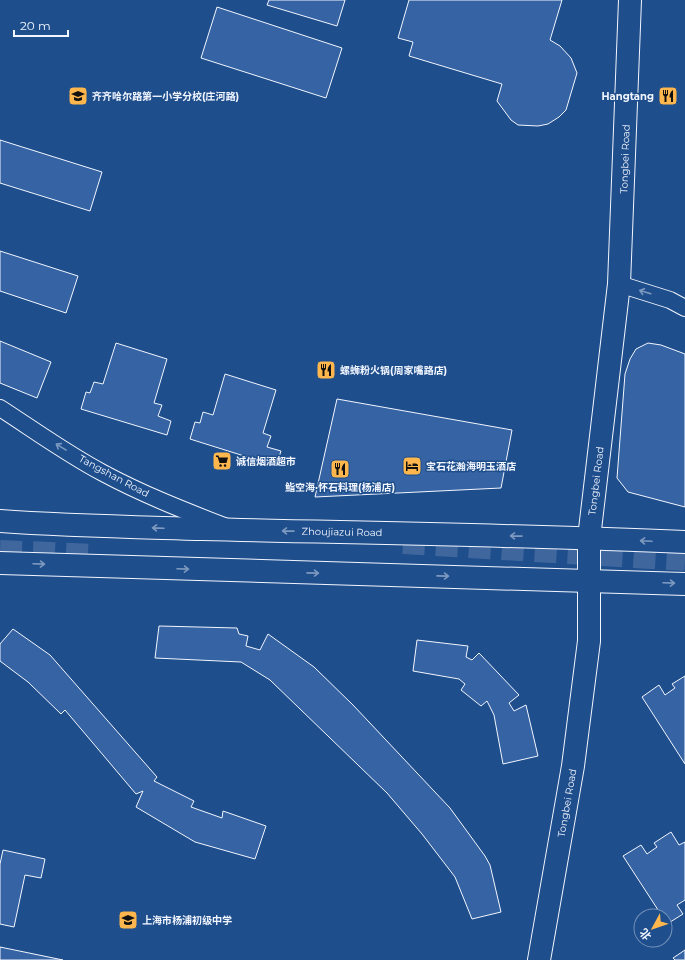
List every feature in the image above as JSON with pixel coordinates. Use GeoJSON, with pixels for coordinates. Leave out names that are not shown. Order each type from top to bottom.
{"type":"FeatureCollection","features":[{"type":"Feature","properties":{"kind":"main road","name":"Tongbei Road"},"geometry":{"type":"LineString","coordinates":[[539,960],[573,766],[589,641],[589,538],[619,284],[630,0]]}},
{"type":"Feature","properties":{"kind":"main road","name":"Zhoujiazui Road"},"geometry":{"type":"LineString","coordinates":[[0,521],[57,525],[589,538],[685,542]]}},
{"type":"Feature","properties":{"kind":"main road"},"geometry":{"type":"LineString","coordinates":[[0,563],[685,584]]}},
{"type":"Feature","properties":{"kind":"street"},"geometry":{"type":"LineString","coordinates":[[619,284],[670,300],[685,308]]}},
{"type":"Feature","properties":{"kind":"street","name":"Tangshan Road"},"geometry":{"type":"LineString","coordinates":[[0,408],[103,473],[165,502],[235,530]]}},
{"type":"Feature","properties":{"kind":"building"},"geometry":{"type":"Polygon","coordinates":[[[269,0],[345,0],[337,26],[267,5],[269,0]]]}},
{"type":"Feature","properties":{"kind":"building"},"geometry":{"type":"Polygon","coordinates":[[[409,0],[562,0],[550,40],[560,46],[571,58],[577,73],[566,110],[559,117],[548,124],[538,126],[518,125],[511,120],[497,101],[502,84],[409,56],[413,42],[398,38],[409,0]]]}},
{"type":"Feature","properties":{"kind":"building"},"geometry":{"type":"Polygon","coordinates":[[[217,7],[342,48],[326,98],[201,58],[217,7]]]}},
{"type":"Feature","properties":{"kind":"building"},"geometry":{"type":"Polygon","coordinates":[[[0,140],[102,172],[90,211],[0,183],[0,140]]]}},
{"type":"Feature","properties":{"kind":"building"},"geometry":{"type":"Polygon","coordinates":[[[0,251],[78,276],[66,313],[0,291],[0,251]]]}},
{"type":"Feature","properties":{"kind":"building"},"geometry":{"type":"Polygon","coordinates":[[[0,341],[51,362],[37,398],[0,383],[0,341]]]}},
{"type":"Feature","properties":{"kind":"building"},"geometry":{"type":"Polygon","coordinates":[[[116,343],[167,359],[154,403],[162,405],[158,416],[171,421],[167,435],[81,409],[86,392],[90,393],[94,382],[103,384],[116,343]]]}},
{"type":"Feature","properties":{"kind":"building"},"geometry":{"type":"Polygon","coordinates":[[[648,343],[661,345],[685,354],[685,507],[628,492],[617,478],[625,374],[630,359],[636,349],[648,343]]]}},
{"type":"Feature","properties":{"kind":"building"},"geometry":{"type":"Polygon","coordinates":[[[225,374],[276,390],[263,433],[271,436],[267,447],[281,451],[276,466],[190,439],[195,422],[200,423],[203,412],[213,415],[225,374]]]}},
{"type":"Feature","properties":{"kind":"building"},"geometry":{"type":"Polygon","coordinates":[[[337,399],[512,430],[501,488],[315,497],[337,399]]]}},
{"type":"Feature","properties":{"kind":"building"},"geometry":{"type":"Polygon","coordinates":[[[159,626],[237,628],[239,634],[248,636],[246,646],[260,650],[268,634],[314,667],[353,705],[450,808],[490,865],[501,912],[472,919],[455,877],[422,834],[387,793],[270,680],[241,662],[155,658],[159,626]]]}},
{"type":"Feature","properties":{"kind":"building"},"geometry":{"type":"Polygon","coordinates":[[[13,629],[50,655],[157,777],[154,781],[194,801],[191,807],[222,818],[223,811],[266,826],[255,859],[195,842],[136,807],[143,791],[136,794],[65,710],[61,714],[28,682],[0,661],[0,644],[13,629]]]}},
{"type":"Feature","properties":{"kind":"building"},"geometry":{"type":"Polygon","coordinates":[[[417,640],[468,646],[466,657],[472,660],[479,653],[519,695],[509,703],[514,711],[526,705],[538,756],[503,764],[494,715],[487,701],[481,706],[461,690],[465,684],[459,679],[413,671],[417,640]]]}},
{"type":"Feature","properties":{"kind":"building"},"geometry":{"type":"Polygon","coordinates":[[[685,676],[685,764],[642,697],[659,685],[665,695],[675,688],[672,684],[685,676]]]}},
{"type":"Feature","properties":{"kind":"building"},"geometry":{"type":"Polygon","coordinates":[[[671,832],[679,845],[685,842],[685,900],[677,905],[683,914],[673,920],[673,908],[657,908],[623,856],[641,845],[647,854],[657,847],[654,843],[671,832]]]}},
{"type":"Feature","properties":{"kind":"building"},"geometry":{"type":"Polygon","coordinates":[[[3,850],[45,859],[41,878],[25,875],[14,927],[0,924],[0,864],[3,850]]]}},
{"type":"Feature","properties":{"kind":"building"},"geometry":{"type":"Polygon","coordinates":[[[0,947],[63,960],[0,960],[0,947]]]}},
{"type":"Feature","properties":{"kind":"building"},"geometry":{"type":"Polygon","coordinates":[[[685,950],[685,960],[675,960],[673,958],[685,950]]]}},
{"type":"Feature","properties":{"kind":"tunnel"},"geometry":{"type":"LineString","coordinates":[[403,543],[685,560]]}},
{"type":"Feature","properties":{"kind":"tunnel"},"geometry":{"type":"LineString","coordinates":[[0,551],[97,555]]}},
{"type":"Feature","properties":{"kind":"place","name":"齐齐哈尔路第一小学分校(庄河路)"},"geometry":{"type":"Point","coordinates":[78,96]}},
{"type":"Feature","properties":{"kind":"place","name":"Hangtang"},"geometry":{"type":"Point","coordinates":[668,96]}},
{"type":"Feature","properties":{"kind":"place","name":"螺蛳粉火锅(周家嘴路店)"},"geometry":{"type":"Point","coordinates":[326,370]}},
{"type":"Feature","properties":{"kind":"place","name":"诚信烟酒超市"},"geometry":{"type":"Point","coordinates":[222,461]}},
{"type":"Feature","properties":{"kind":"place","name":"宝石花瀚海明玉酒店"},"geometry":{"type":"Point","coordinates":[412,466]}},
{"type":"Feature","properties":{"kind":"place","name":"鮨空海·怀石料理(杨浦店)"},"geometry":{"type":"Point","coordinates":[340,469]}},
{"type":"Feature","properties":{"kind":"place","name":"上海市杨浦初级中学"},"geometry":{"type":"Point","coordinates":[128,920]}}]}
